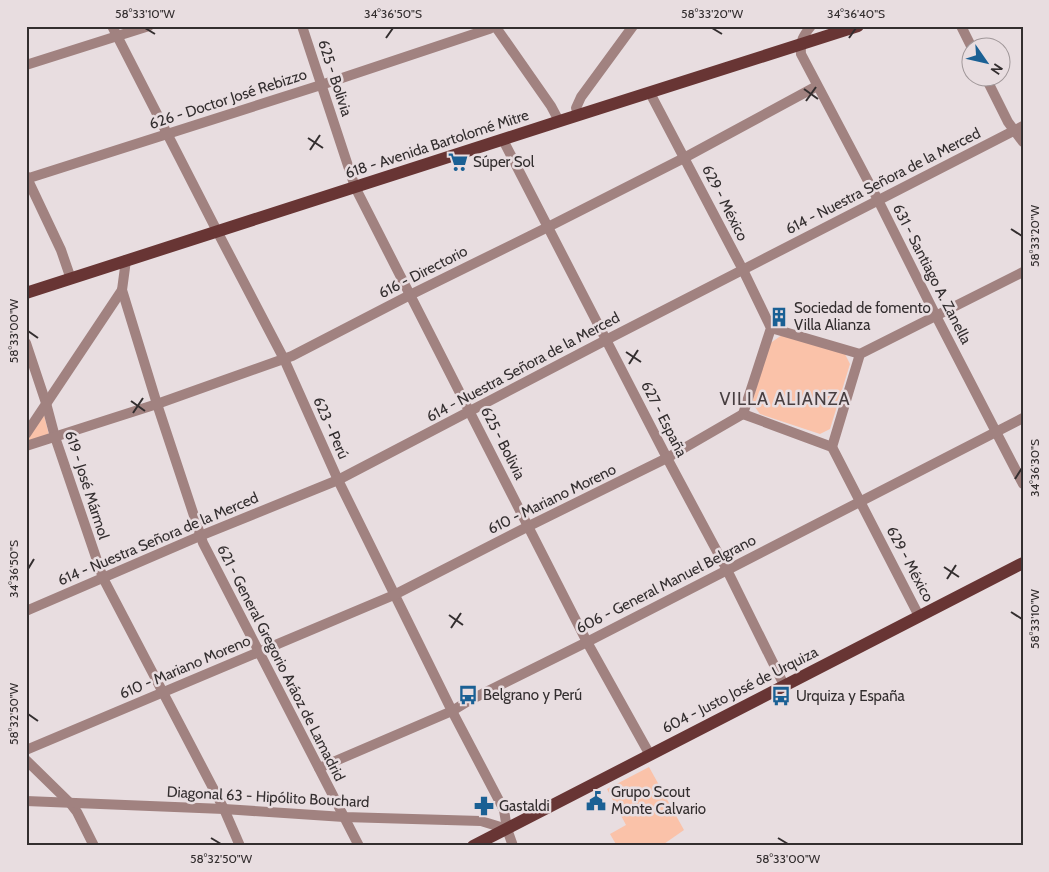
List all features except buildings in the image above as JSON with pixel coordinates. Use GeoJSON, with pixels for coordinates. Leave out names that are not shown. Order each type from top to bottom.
{"type":"FeatureCollection","features":[{"type":"Feature","properties":{"kind":"main road","name":"618 - Avenida Bartolomé Mitre"},"geometry":{"type":"LineString","coordinates":[[26,293],[858,26]]}},
{"type":"Feature","properties":{"kind":"main road","name":"604 - Justo José de Urquiza"},"geometry":{"type":"LineString","coordinates":[[473,846],[1023,563]]}},
{"type":"Feature","properties":{"kind":"street","name":"623 - Perú"},"geometry":{"type":"LineString","coordinates":[[112,26],[284,359],[338,480],[394,595],[504,810],[507,829],[514,846]]}},
{"type":"Feature","properties":{"kind":"street"},"geometry":{"type":"LineString","coordinates":[[26,65],[149,26]]}},
{"type":"Feature","properties":{"kind":"street","name":"625 - Bolivia"},"geometry":{"type":"LineString","coordinates":[[302,26],[355,187],[588,642],[650,755]]}},
{"type":"Feature","properties":{"kind":"street"},"geometry":{"type":"LineString","coordinates":[[495,26],[551,106],[559,121]]}},
{"type":"Feature","properties":{"kind":"street","name":"626 - Doctor José Rebizzo"},"geometry":{"type":"LineString","coordinates":[[27,178],[321,85],[495,26]]}},
{"type":"Feature","properties":{"kind":"street"},"geometry":{"type":"LineString","coordinates":[[578,115],[576,108],[581,96],[633,26]]}},
{"type":"Feature","properties":{"kind":"street"},"geometry":{"type":"LineString","coordinates":[[961,26],[967,38]]}},
{"type":"Feature","properties":{"kind":"street"},"geometry":{"type":"LineString","coordinates":[[800,45],[805,28]]}},
{"type":"Feature","properties":{"kind":"street","name":"631 - Santiago A. Zanella"},"geometry":{"type":"LineString","coordinates":[[800,45],[801,54],[817,86],[878,200],[1023,484]]}},
{"type":"Feature","properties":{"kind":"street","name":"616 - Directorio"},"geometry":{"type":"LineString","coordinates":[[26,446],[157,404],[292,356],[684,158],[817,86]]}},
{"type":"Feature","properties":{"kind":"street"},"geometry":{"type":"LineString","coordinates":[[991,88],[1008,122],[1019,128],[1023,142]]}},
{"type":"Feature","properties":{"kind":"street","name":"629 - México"},"geometry":{"type":"LineString","coordinates":[[650,93],[743,270],[771,328]]}},
{"type":"Feature","properties":{"kind":"street","name":"614 - Nuestra Señora de la Merced"},"geometry":{"type":"LineString","coordinates":[[26,611],[200,536],[338,480],[1019,128]]}},
{"type":"Feature","properties":{"kind":"street","name":"627 - España"},"geometry":{"type":"LineString","coordinates":[[503,140],[727,570],[784,685]]}},
{"type":"Feature","properties":{"kind":"street"},"geometry":{"type":"LineString","coordinates":[[27,178],[61,250],[71,279]]}},
{"type":"Feature","properties":{"kind":"street","name":"621 - General Gregorio Aráoz de Lamadrid"},"geometry":{"type":"LineString","coordinates":[[126,260],[122,290],[200,536],[359,846]]}},
{"type":"Feature","properties":{"kind":"street"},"geometry":{"type":"LineString","coordinates":[[860,354],[832,447],[743,414],[771,328],[860,354],[1023,272]]}},
{"type":"Feature","properties":{"kind":"street"},"geometry":{"type":"LineString","coordinates":[[26,434],[122,290]]}},
{"type":"Feature","properties":{"kind":"street","name":"619 - José Mármol"},"geometry":{"type":"LineString","coordinates":[[26,343],[55,437],[103,578],[224,809],[238,845]]}},
{"type":"Feature","properties":{"kind":"street","name":"610 - Mariano Moreno"},"geometry":{"type":"LineString","coordinates":[[26,750],[394,595],[667,458],[743,414]]}},
{"type":"Feature","properties":{"kind":"street","name":"606 - General Manuel Belgrano"},"geometry":{"type":"LineString","coordinates":[[319,768],[452,711],[470,700],[588,642],[1023,418]]}},
{"type":"Feature","properties":{"kind":"street","name":"629 - México"},"geometry":{"type":"LineString","coordinates":[[832,447],[919,616]]}},
{"type":"Feature","properties":{"kind":"street"},"geometry":{"type":"LineString","coordinates":[[26,760],[70,803],[77,812],[94,846]]}},
{"type":"Feature","properties":{"kind":"street","name":"Diagonal 63 - Hipólito Bouchard"},"geometry":{"type":"LineString","coordinates":[[26,801],[481,821],[507,829]]}},
{"type":"Feature","properties":{"kind":"shaded area"},"geometry":{"type":"Polygon","coordinates":[[[782,335],[845,354],[850,364],[830,429],[820,434],[760,414],[752,403],[769,344],[782,335]]]}},
{"type":"Feature","properties":{"kind":"shaded area"},"geometry":{"type":"Polygon","coordinates":[[[44,415],[49,435],[26,441],[44,415]]]}},
{"type":"Feature","properties":{"kind":"shaded area"},"geometry":{"type":"Polygon","coordinates":[[[649,767],[684,830],[661,846],[617,846],[610,834],[626,825],[607,789],[649,767]]]}},
{"type":"Feature","properties":{"kind":"place","name":"Súper Sol"},"geometry":{"type":"Point","coordinates":[458,162]}},
{"type":"Feature","properties":{"kind":"place","name":"Sociedad de fomento Villa Alianza"},"geometry":{"type":"Point","coordinates":[779,317]}},
{"type":"Feature","properties":{"kind":"place","name":"Belgrano y Perú"},"geometry":{"type":"Point","coordinates":[468,695]}},
{"type":"Feature","properties":{"kind":"place","name":"Urquiza y España"},"geometry":{"type":"Point","coordinates":[781,696]}},
{"type":"Feature","properties":{"kind":"place","name":"Grupo Scout Monte Calvario"},"geometry":{"type":"Point","coordinates":[596,801]}},
{"type":"Feature","properties":{"kind":"place","name":"Gastaldi"},"geometry":{"type":"Point","coordinates":[484,806]}},
{"type":"Feature","properties":{"kind":"district","name":"VILLA ALIANZA"},"geometry":{"type":"Point","coordinates":[785,399]}}]}
